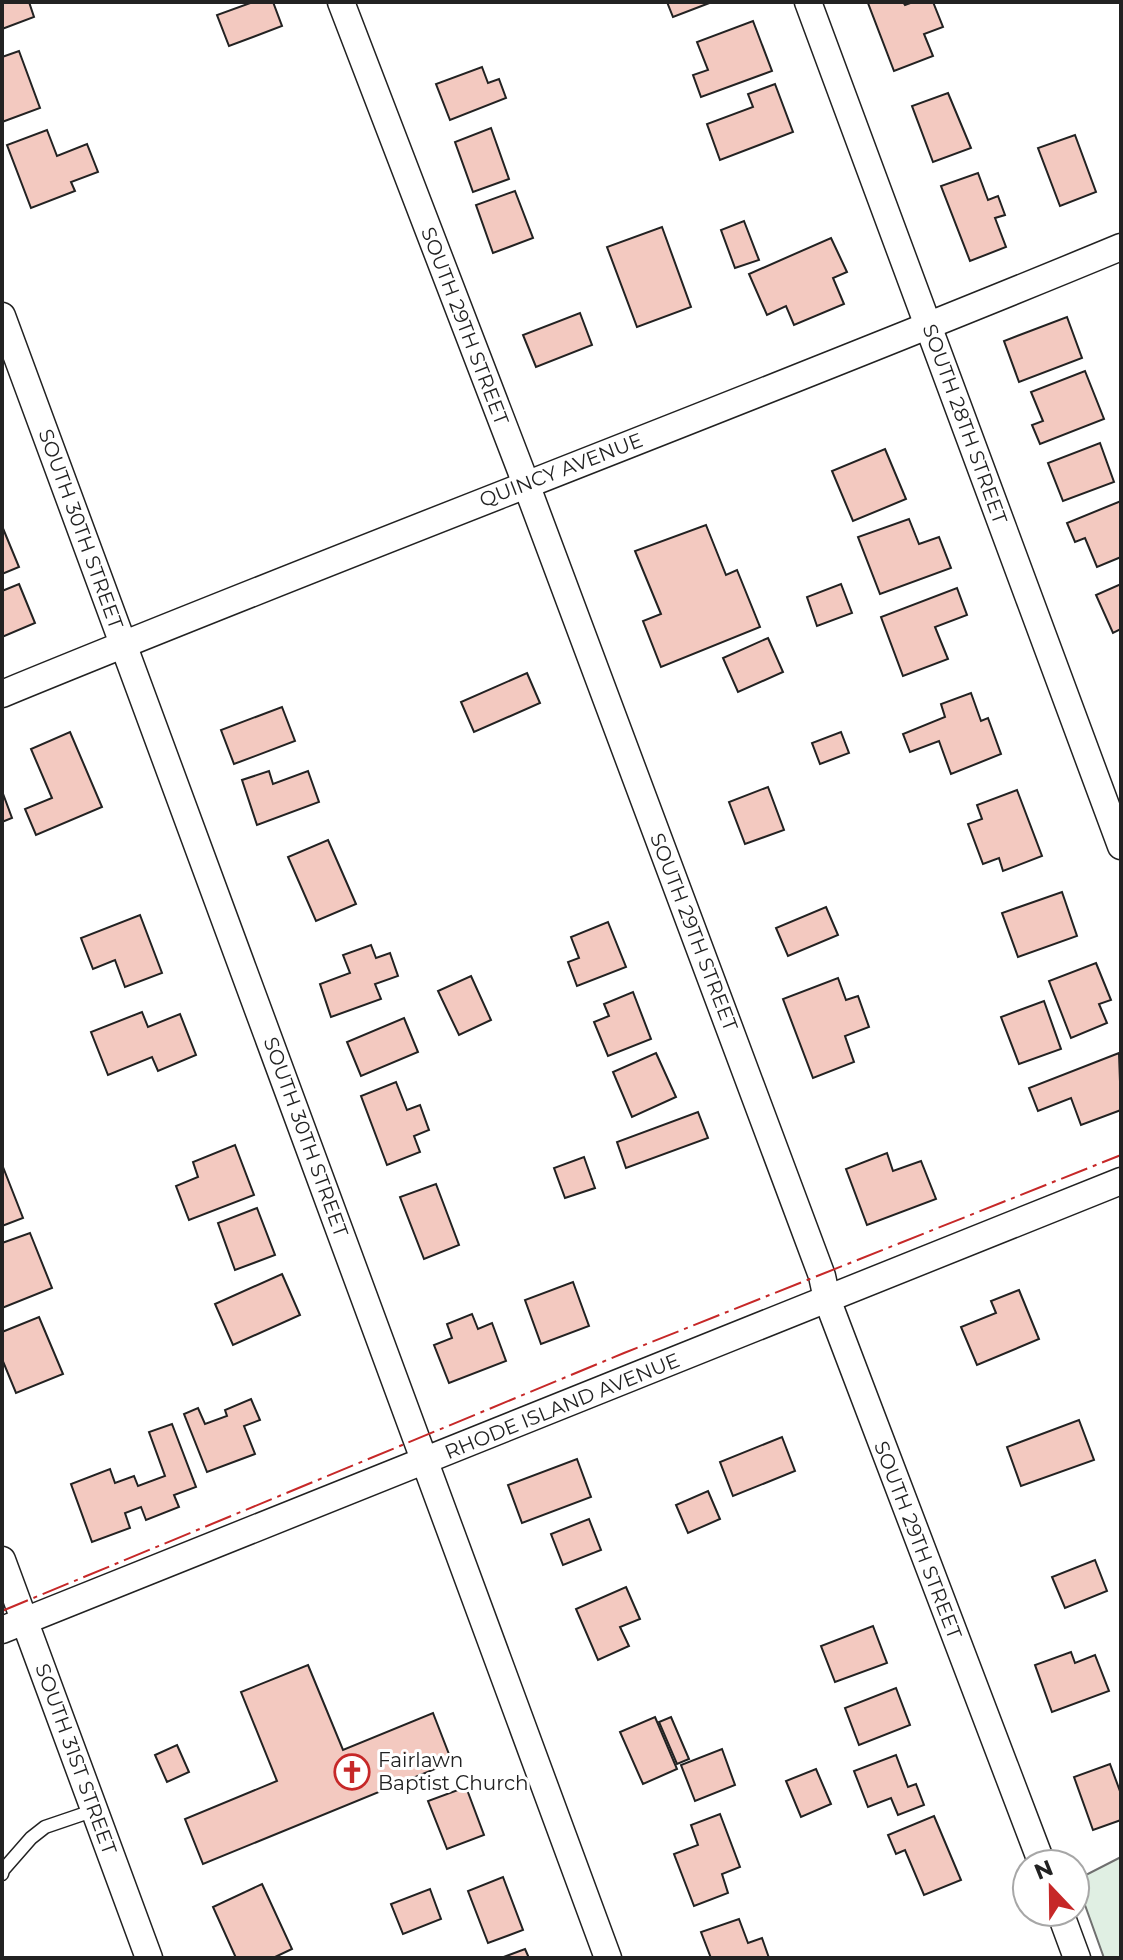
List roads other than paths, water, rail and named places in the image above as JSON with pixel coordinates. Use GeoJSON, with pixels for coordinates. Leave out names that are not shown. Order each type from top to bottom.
{"type":"FeatureCollection","features":[{"type":"Feature","properties":{"kind":"street","name":"SOUTH 29TH STREET"},"geometry":{"type":"LineString","coordinates":[[341,2],[526,484],[822,1276],[827,1299],[1036,1848]]}},
{"type":"Feature","properties":{"kind":"street","name":"SOUTH 28TH STREET"},"geometry":{"type":"LineString","coordinates":[[808,2],[1121,846]]}},
{"type":"Feature","properties":{"kind":"street","name":"QUINCY AVENUE"},"geometry":{"type":"LineString","coordinates":[[2,694],[124,643],[929,327],[1121,247]]}},
{"type":"Feature","properties":{"kind":"street","name":"SOUTH 30TH STREET"},"geometry":{"type":"LineString","coordinates":[[2,316],[608,1958]]}},
{"type":"Feature","properties":{"kind":"street","name":"RHODE ISLAND AVENUE"},"geometry":{"type":"LineString","coordinates":[[13,1626],[1121,1181]]}},
{"type":"Feature","properties":{"kind":"street","name":"SOUTH 31ST STREET"},"geometry":{"type":"LineString","coordinates":[[2,1560],[13,1626],[95,1810],[149,1958]]}},
{"type":"Feature","properties":{"kind":"street"},"geometry":{"type":"LineString","coordinates":[[1066,1928],[1077,1958]]}},
{"type":"Feature","properties":{"kind":"lane"},"geometry":{"type":"LineString","coordinates":[[2,1874],[31,1838],[45,1827],[95,1810]]}},
{"type":"Feature","properties":{"kind":"place","name":"Fairlawn Baptist Church"},"geometry":{"type":"Point","coordinates":[352,1772]}}]}
